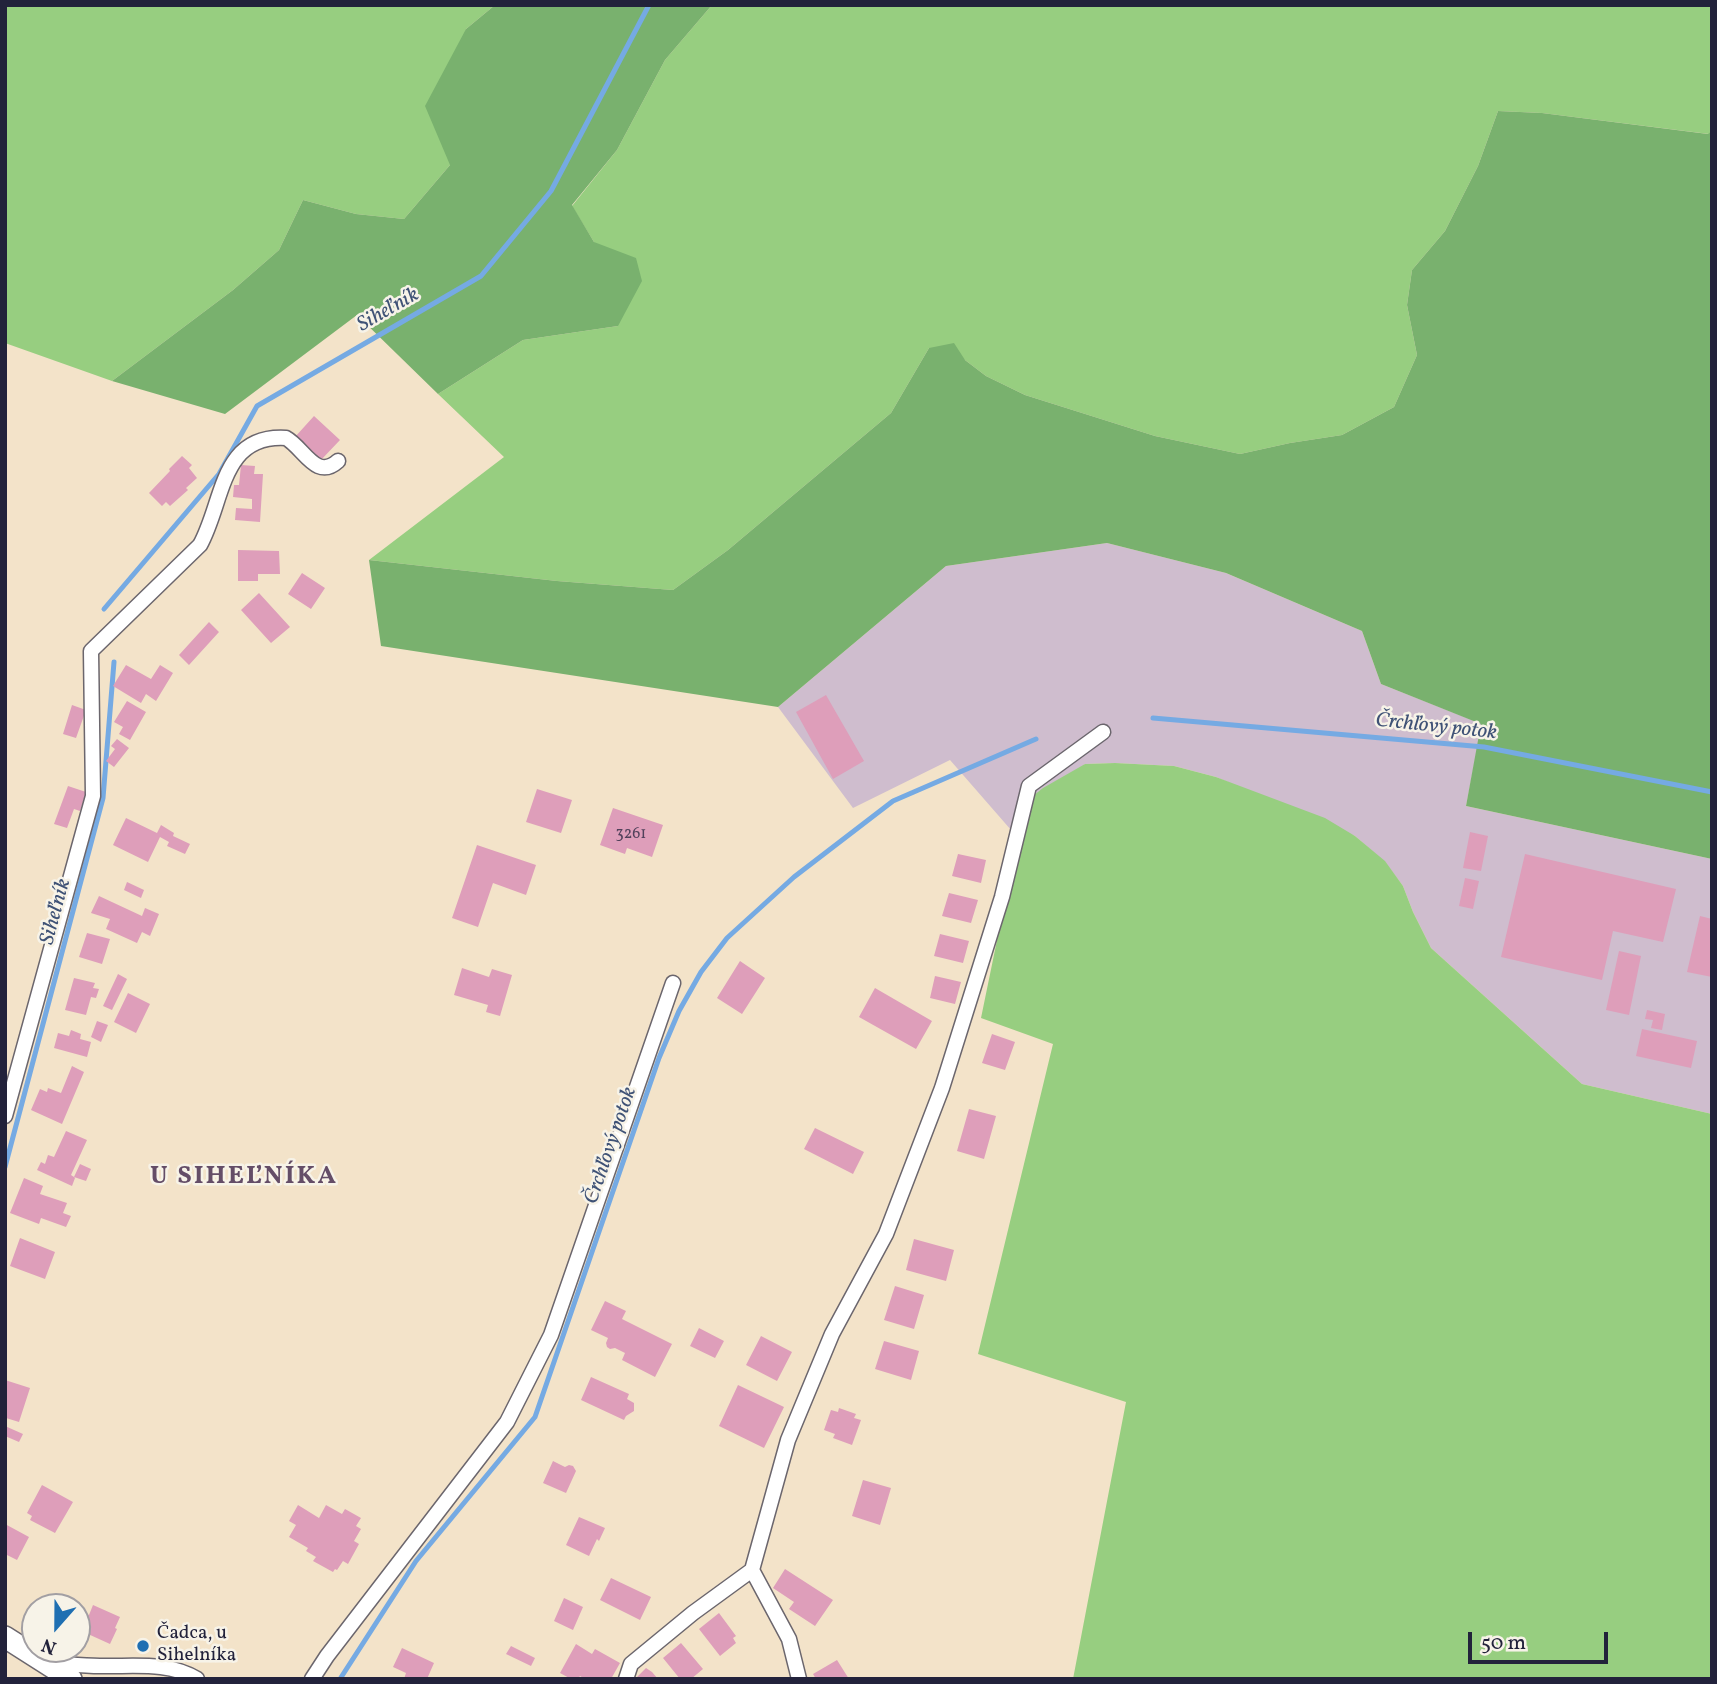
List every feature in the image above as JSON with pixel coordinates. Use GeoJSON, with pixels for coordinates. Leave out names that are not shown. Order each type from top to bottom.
{"type":"FeatureCollection","features":[{"type":"Feature","properties":{"kind":"main road"},"geometry":{"type":"LineString","coordinates":[[5,1637],[21,1647]]}},
{"type":"Feature","properties":{"kind":"main road"},"geometry":{"type":"LineString","coordinates":[[47,1663],[71,1679]]}},
{"type":"Feature","properties":{"kind":"street"},"geometry":{"type":"LineString","coordinates":[[5,1116],[93,796],[91,650],[200,545],[230,468],[245,448],[264,439],[286,438],[317,466],[324,468],[338,461]]}},
{"type":"Feature","properties":{"kind":"street"},"geometry":{"type":"LineString","coordinates":[[626,1679],[631,1664],[693,1613],[752,1570],[788,1440],[832,1334],[886,1234],[942,1088],[1002,897],[1029,786],[1103,732]]}},
{"type":"Feature","properties":{"kind":"street"},"geometry":{"type":"LineString","coordinates":[[312,1679],[507,1422],[551,1335],[673,983]]}},
{"type":"Feature","properties":{"kind":"street"},"geometry":{"type":"LineString","coordinates":[[752,1570],[789,1639],[799,1679]]}},
{"type":"Feature","properties":{"kind":"street"},"geometry":{"type":"LineString","coordinates":[[58,1663],[168,1668],[197,1679]]}},
{"type":"Feature","properties":{"kind":"shaded area"},"geometry":{"type":"Polygon","coordinates":[[[1107,543],[1226,573],[1362,631],[1381,684],[1482,724],[1466,806],[1712,859],[1712,1114],[1582,1084],[1431,948],[1403,886],[1385,862],[1355,836],[1216,777],[1174,766],[1085,764],[1018,838],[950,760],[853,808],[778,707],[946,566],[1107,543]]]}},
{"type":"Feature","properties":{"kind":"green space"},"geometry":{"type":"Polygon","coordinates":[[[5,5],[495,5],[466,29],[450,165],[404,219],[356,214],[303,200],[279,250],[233,290],[112,381],[5,343],[5,5]]]}},
{"type":"Feature","properties":{"kind":"green space"},"geometry":{"type":"Polygon","coordinates":[[[495,5],[712,5],[665,60],[617,150],[572,205],[594,242],[636,258],[642,281],[618,326],[523,340],[438,394],[357,315],[225,414],[112,381],[233,290],[279,250],[303,200],[356,214],[404,219],[450,165],[425,106],[466,29],[495,5]]]}},
{"type":"Feature","properties":{"kind":"green space"},"geometry":{"type":"Polygon","coordinates":[[[712,5],[1712,5],[1712,131],[1709,134],[1542,113],[1498,111],[1478,166],[1445,231],[1412,270],[1407,305],[1417,355],[1394,407],[1342,435],[1240,454],[1155,436],[1025,395],[986,376],[965,360],[929,348],[891,413],[728,550],[673,590],[557,581],[369,560],[504,457],[438,394],[523,340],[618,326],[594,242],[572,206],[617,150],[665,60],[712,5]]]}},
{"type":"Feature","properties":{"kind":"green space"},"geometry":{"type":"Polygon","coordinates":[[[1498,111],[1542,113],[1708,134],[1712,131],[1712,859],[1466,806],[1481,724],[1381,684],[1362,631],[1226,573],[1107,543],[946,566],[778,707],[381,646],[369,560],[557,581],[673,590],[728,550],[891,413],[929,348],[954,343],[965,360],[986,376],[1025,395],[1155,436],[1240,454],[1342,435],[1394,407],[1417,355],[1407,305],[1412,270],[1445,231],[1478,166],[1498,111]]]}},
{"type":"Feature","properties":{"kind":"green space"},"geometry":{"type":"Polygon","coordinates":[[[1085,764],[1174,766],[1216,777],[1325,818],[1355,836],[1385,861],[1403,886],[1431,948],[1582,1084],[1712,1114],[1712,1679],[1073,1679],[1126,1402],[978,1354],[1053,1044],[981,1018],[1018,838],[1029,799],[1085,764]]]}},
{"type":"Feature","properties":{"kind":"building"},"geometry":{"type":"Polygon","coordinates":[[[314,416],[340,440],[321,460],[295,437],[314,416]]]}},
{"type":"Feature","properties":{"kind":"building"},"geometry":{"type":"Polygon","coordinates":[[[182,456],[192,465],[189,468],[197,478],[170,506],[166,502],[162,506],[149,493],[182,456]]]}},
{"type":"Feature","properties":{"kind":"building"},"geometry":{"type":"Polygon","coordinates":[[[241,465],[255,466],[254,474],[263,474],[260,522],[235,520],[236,508],[252,509],[252,499],[233,497],[234,485],[239,485],[241,465]]]}},
{"type":"Feature","properties":{"kind":"building"},"geometry":{"type":"Polygon","coordinates":[[[238,550],[279,551],[280,574],[258,574],[258,581],[238,581],[238,550]]]}},
{"type":"Feature","properties":{"kind":"building"},"geometry":{"type":"Polygon","coordinates":[[[302,573],[325,588],[311,609],[288,594],[302,573]]]}},
{"type":"Feature","properties":{"kind":"building"},"geometry":{"type":"Polygon","coordinates":[[[259,593],[290,627],[271,643],[241,610],[259,593]]]}},
{"type":"Feature","properties":{"kind":"building"},"geometry":{"type":"Polygon","coordinates":[[[209,622],[219,632],[189,665],[179,655],[209,622]]]}},
{"type":"Feature","properties":{"kind":"building"},"geometry":{"type":"Polygon","coordinates":[[[126,665],[151,679],[160,665],[173,673],[156,701],[146,694],[141,703],[113,686],[126,665]]]}},
{"type":"Feature","properties":{"kind":"building"},"geometry":{"type":"Polygon","coordinates":[[[826,695],[864,761],[833,779],[796,712],[826,695]]]}},
{"type":"Feature","properties":{"kind":"building"},"geometry":{"type":"Polygon","coordinates":[[[127,701],[146,712],[130,740],[119,734],[123,727],[114,722],[127,701]]]}},
{"type":"Feature","properties":{"kind":"building"},"geometry":{"type":"Polygon","coordinates":[[[72,705],[86,710],[76,738],[63,734],[72,705]]]}},
{"type":"Feature","properties":{"kind":"building"},"geometry":{"type":"Polygon","coordinates":[[[117,739],[129,748],[114,767],[106,761],[115,749],[111,746],[117,739]]]}},
{"type":"Feature","properties":{"kind":"building"},"geometry":{"type":"Polygon","coordinates":[[[68,786],[86,792],[80,811],[74,809],[67,828],[54,824],[68,786]]]}},
{"type":"Feature","properties":{"kind":"building"},"geometry":{"type":"Polygon","coordinates":[[[537,789],[572,800],[561,833],[526,822],[537,789]]]}},
{"type":"Feature","properties":{"kind":"building"},"geometry":{"type":"Polygon","coordinates":[[[613,808],[663,825],[652,857],[627,848],[625,854],[600,845],[613,808]]]}},
{"type":"Feature","properties":{"kind":"building"},"geometry":{"type":"Polygon","coordinates":[[[126,818],[157,833],[161,825],[174,833],[173,836],[190,844],[185,854],[167,846],[169,842],[160,837],[148,862],[113,845],[126,818]]]}},
{"type":"Feature","properties":{"kind":"building"},"geometry":{"type":"Polygon","coordinates":[[[1470,832],[1488,836],[1481,871],[1463,868],[1470,832]]]}},
{"type":"Feature","properties":{"kind":"building"},"geometry":{"type":"Polygon","coordinates":[[[477,845],[536,865],[526,895],[493,883],[478,927],[452,918],[477,845]]]}},
{"type":"Feature","properties":{"kind":"building"},"geometry":{"type":"Polygon","coordinates":[[[958,854],[986,860],[981,883],[952,876],[958,854]]]}},
{"type":"Feature","properties":{"kind":"building"},"geometry":{"type":"Polygon","coordinates":[[[1525,854],[1676,889],[1663,942],[1613,931],[1602,980],[1501,957],[1525,854]]]}},
{"type":"Feature","properties":{"kind":"building"},"geometry":{"type":"Polygon","coordinates":[[[1465,878],[1479,881],[1473,909],[1459,906],[1465,878]]]}},
{"type":"Feature","properties":{"kind":"building"},"geometry":{"type":"Polygon","coordinates":[[[127,882],[144,890],[141,898],[124,890],[127,882]]]}},
{"type":"Feature","properties":{"kind":"building"},"geometry":{"type":"Polygon","coordinates":[[[949,893],[978,900],[971,923],[942,916],[949,893]]]}},
{"type":"Feature","properties":{"kind":"building"},"geometry":{"type":"Polygon","coordinates":[[[99,896],[142,916],[145,908],[159,914],[150,936],[142,932],[137,943],[106,929],[110,919],[91,913],[99,896]]]}},
{"type":"Feature","properties":{"kind":"building"},"geometry":{"type":"Polygon","coordinates":[[[1700,916],[1712,919],[1712,977],[1687,972],[1700,916]]]}},
{"type":"Feature","properties":{"kind":"building"},"geometry":{"type":"Polygon","coordinates":[[[87,933],[110,939],[102,964],[79,957],[87,933]]]}},
{"type":"Feature","properties":{"kind":"building"},"geometry":{"type":"Polygon","coordinates":[[[940,934],[969,941],[963,963],[934,956],[940,934]]]}},
{"type":"Feature","properties":{"kind":"building"},"geometry":{"type":"Polygon","coordinates":[[[1619,951],[1641,956],[1629,1015],[1606,1010],[1619,951]]]}},
{"type":"Feature","properties":{"kind":"building"},"geometry":{"type":"Polygon","coordinates":[[[740,961],[765,978],[742,1014],[717,998],[740,961]]]}},
{"type":"Feature","properties":{"kind":"building"},"geometry":{"type":"Polygon","coordinates":[[[462,968],[489,977],[492,969],[512,975],[500,1016],[486,1012],[488,1005],[454,995],[462,968]]]}},
{"type":"Feature","properties":{"kind":"building"},"geometry":{"type":"Polygon","coordinates":[[[118,974],[127,979],[112,1010],[103,1006],[118,974]]]}},
{"type":"Feature","properties":{"kind":"building"},"geometry":{"type":"Polygon","coordinates":[[[935,976],[961,982],[955,1004],[930,998],[935,976]]]}},
{"type":"Feature","properties":{"kind":"building"},"geometry":{"type":"Polygon","coordinates":[[[74,978],[95,983],[93,988],[99,989],[96,998],[91,997],[86,1015],[65,1010],[74,978]]]}},
{"type":"Feature","properties":{"kind":"building"},"geometry":{"type":"Polygon","coordinates":[[[875,988],[932,1021],[916,1049],[859,1017],[875,988]]]}},
{"type":"Feature","properties":{"kind":"building"},"geometry":{"type":"Polygon","coordinates":[[[128,993],[150,1004],[136,1033],[114,1022],[128,993]]]}},
{"type":"Feature","properties":{"kind":"building"},"geometry":{"type":"Polygon","coordinates":[[[1647,1010],[1665,1014],[1662,1030],[1651,1028],[1653,1020],[1645,1019],[1647,1010]]]}},
{"type":"Feature","properties":{"kind":"building"},"geometry":{"type":"Polygon","coordinates":[[[97,1021],[108,1025],[101,1042],[91,1037],[97,1021]]]}},
{"type":"Feature","properties":{"kind":"building"},"geometry":{"type":"Polygon","coordinates":[[[1642,1029],[1697,1041],[1691,1068],[1636,1056],[1642,1029]]]}},
{"type":"Feature","properties":{"kind":"building"},"geometry":{"type":"Polygon","coordinates":[[[71,1030],[81,1034],[80,1039],[91,1042],[87,1057],[54,1048],[58,1033],[69,1036],[71,1030]]]}},
{"type":"Feature","properties":{"kind":"building"},"geometry":{"type":"Polygon","coordinates":[[[992,1034],[1015,1042],[1005,1070],[982,1063],[992,1034]]]}},
{"type":"Feature","properties":{"kind":"building"},"geometry":{"type":"Polygon","coordinates":[[[72,1066],[84,1072],[62,1124],[31,1110],[40,1089],[47,1092],[48,1088],[61,1093],[72,1066]]]}},
{"type":"Feature","properties":{"kind":"building"},"geometry":{"type":"Polygon","coordinates":[[[969,1109],[996,1116],[984,1159],[957,1151],[969,1109]]]}},
{"type":"Feature","properties":{"kind":"building"},"geometry":{"type":"Polygon","coordinates":[[[815,1128],[864,1152],[853,1174],[804,1149],[815,1128]]]}},
{"type":"Feature","properties":{"kind":"building"},"geometry":{"type":"Polygon","coordinates":[[[66,1131],[87,1140],[71,1175],[75,1178],[72,1186],[37,1170],[41,1162],[45,1164],[48,1155],[54,1157],[66,1131]]]}},
{"type":"Feature","properties":{"kind":"building"},"geometry":{"type":"Polygon","coordinates":[[[80,1164],[91,1169],[86,1181],[74,1177],[80,1164]]]}},
{"type":"Feature","properties":{"kind":"building"},"geometry":{"type":"Polygon","coordinates":[[[24,1178],[43,1186],[40,1194],[67,1203],[63,1213],[71,1216],[66,1227],[41,1218],[39,1224],[10,1213],[24,1178]]]}},
{"type":"Feature","properties":{"kind":"building"},"geometry":{"type":"Polygon","coordinates":[[[20,1238],[55,1252],[45,1279],[10,1266],[20,1238]]]}},
{"type":"Feature","properties":{"kind":"building"},"geometry":{"type":"Polygon","coordinates":[[[914,1239],[954,1250],[946,1281],[906,1270],[914,1239]]]}},
{"type":"Feature","properties":{"kind":"building"},"geometry":{"type":"Polygon","coordinates":[[[895,1286],[924,1295],[914,1329],[884,1320],[895,1286]]]}},
{"type":"Feature","properties":{"kind":"building"},"geometry":{"type":"Polygon","coordinates":[[[605,1301],[626,1311],[622,1319],[672,1344],[655,1377],[622,1360],[625,1353],[607,1347],[608,1338],[591,1330],[605,1301]]]}},
{"type":"Feature","properties":{"kind":"building"},"geometry":{"type":"Polygon","coordinates":[[[699,1328],[724,1341],[715,1358],[690,1346],[699,1328]]]}},
{"type":"Feature","properties":{"kind":"building"},"geometry":{"type":"Polygon","coordinates":[[[761,1336],[792,1352],[777,1381],[746,1365],[761,1336]]]}},
{"type":"Feature","properties":{"kind":"building"},"geometry":{"type":"Polygon","coordinates":[[[884,1341],[919,1351],[911,1380],[875,1369],[884,1341]]]}},
{"type":"Feature","properties":{"kind":"building"},"geometry":{"type":"Polygon","coordinates":[[[591,1377],[629,1394],[627,1399],[634,1403],[634,1411],[624,1420],[581,1400],[591,1377]]]}},
{"type":"Feature","properties":{"kind":"building"},"geometry":{"type":"Polygon","coordinates":[[[5,1380],[30,1388],[19,1422],[6,1418],[5,1415],[5,1380]]]}},
{"type":"Feature","properties":{"kind":"building"},"geometry":{"type":"Polygon","coordinates":[[[738,1385],[784,1407],[764,1448],[719,1426],[738,1385]]]}},
{"type":"Feature","properties":{"kind":"building"},"geometry":{"type":"Polygon","coordinates":[[[839,1408],[856,1414],[854,1418],[861,1420],[852,1445],[833,1438],[835,1434],[824,1430],[831,1410],[838,1412],[839,1408]]]}},
{"type":"Feature","properties":{"kind":"building"},"geometry":{"type":"Polygon","coordinates":[[[5,1426],[23,1434],[19,1442],[5,1436],[5,1426]]]}},
{"type":"Feature","properties":{"kind":"building"},"geometry":{"type":"Polygon","coordinates":[[[553,1461],[565,1467],[573,1466],[576,1471],[566,1493],[543,1483],[553,1461]]]}},
{"type":"Feature","properties":{"kind":"building"},"geometry":{"type":"Polygon","coordinates":[[[863,1480],[891,1488],[880,1525],[852,1516],[863,1480]]]}},
{"type":"Feature","properties":{"kind":"building"},"geometry":{"type":"Polygon","coordinates":[[[42,1485],[73,1502],[55,1533],[30,1520],[32,1516],[27,1513],[42,1485]]]}},
{"type":"Feature","properties":{"kind":"building"},"geometry":{"type":"Polygon","coordinates":[[[298,1505],[319,1518],[326,1505],[342,1514],[345,1509],[361,1518],[356,1526],[361,1529],[354,1541],[359,1544],[348,1564],[343,1561],[333,1572],[313,1561],[316,1557],[306,1551],[308,1548],[289,1537],[296,1525],[289,1521],[298,1505]]]}},
{"type":"Feature","properties":{"kind":"building"},"geometry":{"type":"Polygon","coordinates":[[[579,1517],[605,1528],[589,1556],[566,1545],[579,1517]]]}},
{"type":"Feature","properties":{"kind":"building"},"geometry":{"type":"Polygon","coordinates":[[[5,1524],[29,1537],[17,1560],[5,1554],[5,1524]]]}},
{"type":"Feature","properties":{"kind":"building"},"geometry":{"type":"Polygon","coordinates":[[[785,1569],[833,1600],[815,1626],[789,1609],[794,1602],[773,1588],[785,1569]]]}},
{"type":"Feature","properties":{"kind":"building"},"geometry":{"type":"Polygon","coordinates":[[[611,1578],[651,1597],[640,1620],[600,1600],[611,1578]]]}},
{"type":"Feature","properties":{"kind":"building"},"geometry":{"type":"Polygon","coordinates":[[[564,1598],[583,1607],[573,1630],[554,1621],[564,1598]]]}},
{"type":"Feature","properties":{"kind":"building"},"geometry":{"type":"Polygon","coordinates":[[[93,1605],[120,1617],[110,1644],[91,1635],[93,1605]]]}},
{"type":"Feature","properties":{"kind":"building"},"geometry":{"type":"Polygon","coordinates":[[[719,1613],[736,1636],[733,1638],[736,1643],[720,1656],[699,1629],[719,1613]]]}},
{"type":"Feature","properties":{"kind":"building"},"geometry":{"type":"Polygon","coordinates":[[[681,1643],[703,1669],[691,1679],[680,1679],[663,1658],[681,1643]]]}},
{"type":"Feature","properties":{"kind":"building"},"geometry":{"type":"Polygon","coordinates":[[[576,1644],[592,1654],[595,1649],[620,1663],[611,1679],[585,1679],[580,1676],[578,1679],[571,1679],[560,1673],[576,1644]]]}},
{"type":"Feature","properties":{"kind":"building"},"geometry":{"type":"Polygon","coordinates":[[[511,1646],[535,1658],[531,1666],[506,1654],[511,1646]]]}},
{"type":"Feature","properties":{"kind":"building"},"geometry":{"type":"Polygon","coordinates":[[[402,1648],[434,1663],[427,1679],[404,1679],[406,1673],[393,1667],[402,1648]]]}},
{"type":"Feature","properties":{"kind":"building"},"geometry":{"type":"Polygon","coordinates":[[[837,1660],[849,1679],[816,1679],[813,1674],[837,1660]]]}},
{"type":"Feature","properties":{"kind":"building"},"geometry":{"type":"Polygon","coordinates":[[[646,1668],[652,1672],[658,1679],[635,1679],[646,1668]]]}},
{"type":"Feature","properties":{"kind":"waterway","name":"Siheľník"},"geometry":{"type":"LineString","coordinates":[[104,609],[219,474],[257,406],[481,276],[551,191],[649,5]]}},
{"type":"Feature","properties":{"kind":"waterway","name":"Siheľník"},"geometry":{"type":"LineString","coordinates":[[5,1167],[103,798],[114,662]]}},
{"type":"Feature","properties":{"kind":"waterway","name":"Črchľový potok"},"geometry":{"type":"LineString","coordinates":[[1153,718],[1484,747],[1712,792]]}},
{"type":"Feature","properties":{"kind":"waterway","name":"Črchľový potok"},"geometry":{"type":"LineString","coordinates":[[340,1679],[416,1561],[535,1417],[659,1058],[679,1011],[701,972],[727,938],[794,877],[893,801],[1036,739]]}},
{"type":"Feature","properties":{"kind":"place","name":"Čadca, u Sihelníka"},"geometry":{"type":"Point","coordinates":[143,1646]}},
{"type":"Feature","properties":{"kind":"district","name":"U SIHEĽNÍKA"},"geometry":{"type":"Point","coordinates":[244,1178]}}]}
